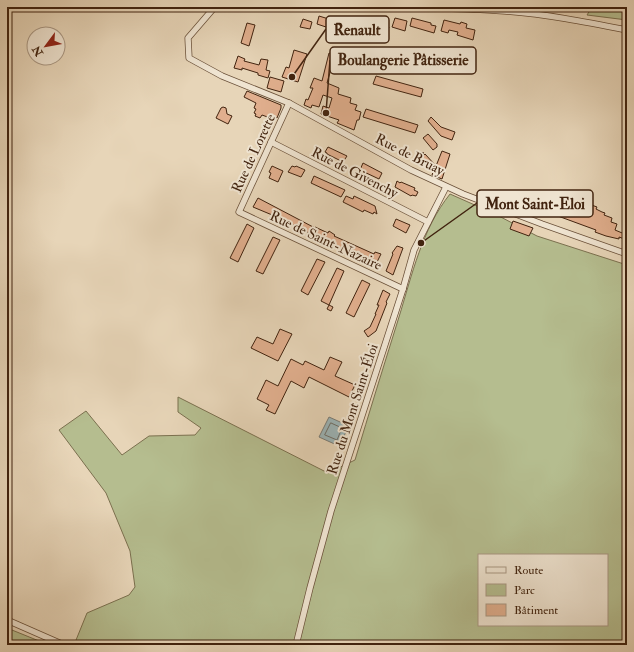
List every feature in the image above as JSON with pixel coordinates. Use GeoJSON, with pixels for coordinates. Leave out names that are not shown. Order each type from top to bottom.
{"type":"FeatureCollection","features":[{"type":"Feature","properties":{"kind":"street","name":"Rue de Bruay"},"geometry":{"type":"LineString","coordinates":[[220,7],[213,10],[188,38],[189,58],[222,76],[289,103],[411,170],[446,187],[542,224],[627,254]]}},
{"type":"Feature","properties":{"kind":"street"},"geometry":{"type":"LineString","coordinates":[[300,7],[349,9],[424,8],[503,11],[550,16],[627,30]]}},
{"type":"Feature","properties":{"kind":"street","name":"Rue de Lorette"},"geometry":{"type":"LineString","coordinates":[[239,212],[289,103]]}},
{"type":"Feature","properties":{"kind":"street","name":"Rue de Givenchy"},"geometry":{"type":"LineString","coordinates":[[271,142],[428,222]]}},
{"type":"Feature","properties":{"kind":"street","name":"Rue du Mont Saint-Éloi"},"geometry":{"type":"LineString","coordinates":[[296,645],[331,511],[403,289],[414,250],[446,187]]}},
{"type":"Feature","properties":{"kind":"street","name":"Rue de Saint-Nazaire"},"geometry":{"type":"LineString","coordinates":[[239,212],[403,289]]}},
{"type":"Feature","properties":{"kind":"street"},"geometry":{"type":"LineString","coordinates":[[7,620],[64,645]]}},
{"type":"Feature","properties":{"kind":"green space"},"geometry":{"type":"Polygon","coordinates":[[[592,7],[627,7],[627,20],[587,15],[592,7]]]}},
{"type":"Feature","properties":{"kind":"green space"},"geometry":{"type":"Polygon","coordinates":[[[450,194],[495,214],[537,236],[627,265],[627,645],[74,645],[87,613],[129,595],[135,587],[130,551],[106,493],[59,430],[86,411],[122,455],[149,436],[195,435],[201,428],[178,412],[178,397],[328,473],[355,460],[413,269],[432,222],[450,194]]]}},
{"type":"Feature","properties":{"kind":"green space"},"geometry":{"type":"Polygon","coordinates":[[[7,628],[49,645],[7,645],[7,628]]]}},
{"type":"Feature","properties":{"kind":"water"},"geometry":{"type":"Polygon","coordinates":[[[329,417],[349,426],[339,446],[319,437],[329,417]]]}},
{"type":"Feature","properties":{"kind":"building"},"geometry":{"type":"Polygon","coordinates":[[[319,16],[332,20],[329,28],[317,24],[319,16]]]}},
{"type":"Feature","properties":{"kind":"building"},"geometry":{"type":"Polygon","coordinates":[[[361,18],[389,27],[385,38],[371,35],[373,29],[358,26],[361,18]]]}},
{"type":"Feature","properties":{"kind":"building"},"geometry":{"type":"Polygon","coordinates":[[[395,18],[407,21],[405,31],[392,27],[395,18]]]}},
{"type":"Feature","properties":{"kind":"building"},"geometry":{"type":"Polygon","coordinates":[[[412,18],[431,23],[431,25],[436,26],[434,33],[410,26],[412,18]]]}},
{"type":"Feature","properties":{"kind":"building"},"geometry":{"type":"Polygon","coordinates":[[[303,19],[312,22],[310,29],[300,27],[303,19]]]}},
{"type":"Feature","properties":{"kind":"building"},"geometry":{"type":"Polygon","coordinates":[[[444,20],[467,24],[466,28],[475,30],[473,40],[457,35],[458,32],[449,30],[448,33],[441,31],[444,20]]]}},
{"type":"Feature","properties":{"kind":"building"},"geometry":{"type":"Polygon","coordinates":[[[247,23],[255,25],[249,46],[241,43],[247,23]]]}},
{"type":"Feature","properties":{"kind":"building"},"geometry":{"type":"Polygon","coordinates":[[[294,50],[307,54],[298,82],[282,77],[286,67],[289,68],[294,50]]]}},
{"type":"Feature","properties":{"kind":"building"},"geometry":{"type":"Polygon","coordinates":[[[329,53],[335,55],[327,83],[339,88],[338,94],[351,98],[350,103],[357,105],[355,110],[361,112],[354,130],[337,123],[339,120],[321,114],[323,106],[329,108],[332,98],[323,95],[319,107],[312,105],[311,108],[304,105],[313,88],[310,88],[314,78],[322,81],[329,53]]]}},
{"type":"Feature","properties":{"kind":"building"},"geometry":{"type":"Polygon","coordinates":[[[238,56],[245,59],[244,61],[259,65],[261,59],[268,60],[266,70],[270,71],[268,78],[242,68],[242,70],[234,68],[238,56]]]}},
{"type":"Feature","properties":{"kind":"building"},"geometry":{"type":"Polygon","coordinates":[[[376,76],[423,89],[421,97],[373,84],[376,76]]]}},
{"type":"Feature","properties":{"kind":"building"},"geometry":{"type":"Polygon","coordinates":[[[270,77],[284,81],[281,92],[267,88],[270,77]]]}},
{"type":"Feature","properties":{"kind":"building"},"geometry":{"type":"Polygon","coordinates":[[[247,91],[281,105],[277,118],[274,116],[273,119],[262,115],[260,118],[255,116],[256,114],[254,113],[256,109],[254,108],[256,103],[244,97],[247,91]]]}},
{"type":"Feature","properties":{"kind":"building"},"geometry":{"type":"Polygon","coordinates":[[[223,107],[226,108],[227,114],[232,116],[228,124],[216,118],[223,107]]]}},
{"type":"Feature","properties":{"kind":"building"},"geometry":{"type":"Polygon","coordinates":[[[366,109],[418,125],[415,133],[363,117],[366,109]]]}},
{"type":"Feature","properties":{"kind":"building"},"geometry":{"type":"Polygon","coordinates":[[[431,117],[441,127],[455,132],[452,140],[441,136],[428,121],[431,117]]]}},
{"type":"Feature","properties":{"kind":"building"},"geometry":{"type":"Polygon","coordinates":[[[428,134],[437,144],[437,147],[433,150],[423,138],[428,134]]]}},
{"type":"Feature","properties":{"kind":"building"},"geometry":{"type":"Polygon","coordinates":[[[328,147],[347,156],[343,162],[325,152],[328,147]]]}},
{"type":"Feature","properties":{"kind":"building"},"geometry":{"type":"Polygon","coordinates":[[[442,151],[450,154],[442,179],[432,175],[433,172],[419,156],[423,152],[424,155],[425,154],[436,166],[442,151]]]}},
{"type":"Feature","properties":{"kind":"building"},"geometry":{"type":"Polygon","coordinates":[[[363,163],[382,173],[379,179],[360,170],[363,163]]]}},
{"type":"Feature","properties":{"kind":"building"},"geometry":{"type":"Polygon","coordinates":[[[272,166],[283,171],[278,182],[269,178],[271,173],[269,172],[272,166]]]}},
{"type":"Feature","properties":{"kind":"building"},"geometry":{"type":"Polygon","coordinates":[[[292,166],[305,170],[301,177],[288,172],[292,166]]]}},
{"type":"Feature","properties":{"kind":"building"},"geometry":{"type":"Polygon","coordinates":[[[314,176],[345,190],[341,197],[311,183],[314,176]]]}},
{"type":"Feature","properties":{"kind":"building"},"geometry":{"type":"Polygon","coordinates":[[[397,181],[415,188],[414,190],[418,192],[416,196],[411,196],[395,187],[397,181]]]}},
{"type":"Feature","properties":{"kind":"building"},"geometry":{"type":"Polygon","coordinates":[[[556,193],[569,198],[566,206],[575,210],[578,200],[597,207],[596,209],[605,213],[604,215],[612,218],[611,222],[617,224],[615,230],[627,235],[627,240],[619,237],[619,239],[606,236],[595,232],[596,230],[547,212],[556,193]]]}},
{"type":"Feature","properties":{"kind":"building"},"geometry":{"type":"Polygon","coordinates":[[[346,196],[353,199],[354,196],[375,206],[377,214],[364,210],[363,212],[343,202],[346,196]]]}},
{"type":"Feature","properties":{"kind":"building"},"geometry":{"type":"Polygon","coordinates":[[[258,198],[315,228],[328,233],[329,231],[335,235],[334,236],[374,254],[375,252],[381,254],[376,264],[372,262],[371,264],[277,217],[253,207],[258,198]]]}},
{"type":"Feature","properties":{"kind":"building"},"geometry":{"type":"Polygon","coordinates":[[[396,219],[410,225],[406,233],[393,226],[396,219]]]}},
{"type":"Feature","properties":{"kind":"building"},"geometry":{"type":"Polygon","coordinates":[[[513,221],[533,228],[529,236],[510,229],[513,221]]]}},
{"type":"Feature","properties":{"kind":"building"},"geometry":{"type":"Polygon","coordinates":[[[247,224],[254,228],[238,262],[230,258],[247,224]]]}},
{"type":"Feature","properties":{"kind":"building"},"geometry":{"type":"Polygon","coordinates":[[[273,237],[280,240],[263,274],[256,271],[273,237]]]}},
{"type":"Feature","properties":{"kind":"building"},"geometry":{"type":"Polygon","coordinates":[[[397,246],[403,248],[393,275],[386,271],[393,254],[392,253],[397,246]]]}},
{"type":"Feature","properties":{"kind":"building"},"geometry":{"type":"Polygon","coordinates":[[[317,259],[325,262],[308,295],[301,291],[317,259]]]}},
{"type":"Feature","properties":{"kind":"building"},"geometry":{"type":"Polygon","coordinates":[[[337,268],[344,271],[329,305],[321,301],[337,268]]]}},
{"type":"Feature","properties":{"kind":"building"},"geometry":{"type":"Polygon","coordinates":[[[362,280],[370,284],[354,317],[346,313],[362,280]]]}},
{"type":"Feature","properties":{"kind":"building"},"geometry":{"type":"Polygon","coordinates":[[[383,290],[390,294],[376,331],[368,337],[364,331],[370,327],[376,314],[379,305],[377,305],[383,290]]]}},
{"type":"Feature","properties":{"kind":"building"},"geometry":{"type":"Polygon","coordinates":[[[329,305],[333,307],[331,311],[327,309],[329,305]]]}},
{"type":"Feature","properties":{"kind":"building"},"geometry":{"type":"Polygon","coordinates":[[[280,329],[292,334],[278,361],[251,348],[257,337],[273,344],[280,329]]]}},
{"type":"Feature","properties":{"kind":"building"},"geometry":{"type":"Polygon","coordinates":[[[330,357],[342,362],[335,376],[355,385],[349,397],[309,377],[304,388],[291,381],[275,414],[266,410],[269,405],[257,399],[266,380],[278,386],[291,359],[303,365],[305,361],[324,370],[330,357]]]}},
{"type":"Feature","properties":{"kind":"place","name":"Renault"},"geometry":{"type":"Point","coordinates":[292,77]}},
{"type":"Feature","properties":{"kind":"place","name":"Boulangerie Pâtisserie"},"geometry":{"type":"Point","coordinates":[326,113]}},
{"type":"Feature","properties":{"kind":"place","name":"Mont Saint-Eloi"},"geometry":{"type":"Point","coordinates":[421,243]}}]}
